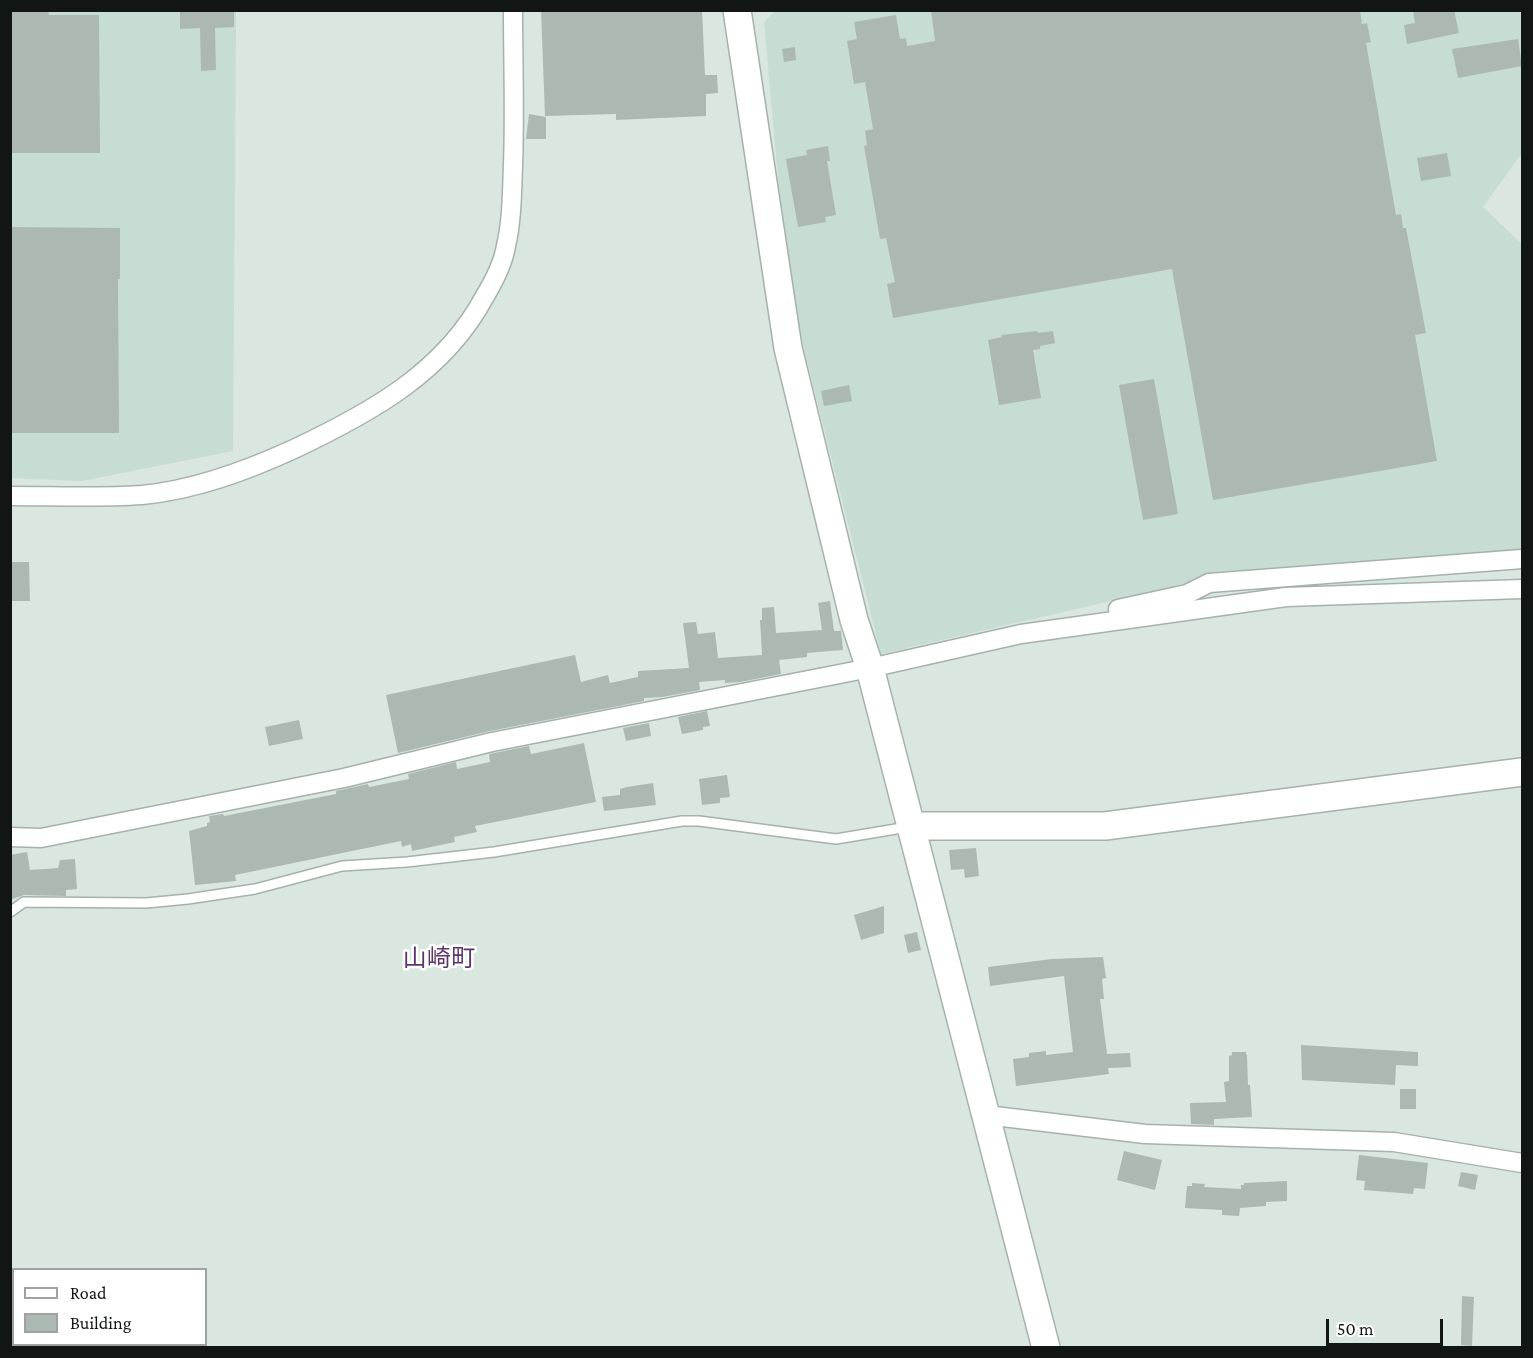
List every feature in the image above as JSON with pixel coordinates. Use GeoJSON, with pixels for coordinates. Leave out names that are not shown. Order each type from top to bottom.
{"type":"FeatureCollection","features":[{"type":"Feature","properties":{"kind":"street"},"geometry":{"type":"LineString","coordinates":[[10,496],[143,495],[209,482],[267,461],[350,423],[418,377],[456,342],[474,318],[490,289],[506,248],[512,214],[513,10]]}},
{"type":"Feature","properties":{"kind":"street"},"geometry":{"type":"LineString","coordinates":[[737,10],[788,348],[854,620],[870,668],[1046,1347]]}},
{"type":"Feature","properties":{"kind":"street"},"geometry":{"type":"LineString","coordinates":[[1043,630],[1077,618],[1187,594],[1209,584],[1522,559]]}},
{"type":"Feature","properties":{"kind":"street"},"geometry":{"type":"LineString","coordinates":[[10,837],[41,838],[344,778],[492,742],[870,668],[1043,630],[1286,597],[1522,589]]}},
{"type":"Feature","properties":{"kind":"street"},"geometry":{"type":"LineString","coordinates":[[910,826],[1105,826],[1522,772]]}},
{"type":"Feature","properties":{"kind":"street"},"geometry":{"type":"LineString","coordinates":[[986,1115],[1145,1134],[1394,1142],[1522,1163]]}},
{"type":"Feature","properties":{"kind":"lane"},"geometry":{"type":"LineString","coordinates":[[10,912],[24,902],[146,903],[188,899],[255,889],[342,866],[407,862],[494,852],[682,821],[699,821],[836,839],[910,826]]}},
{"type":"Feature","properties":{"kind":"shaded area"},"geometry":{"type":"Polygon","coordinates":[[[776,10],[1522,11],[1522,153],[1483,207],[1522,244],[1522,551],[1198,581],[881,654],[803,346],[784,245],[764,22],[776,10]]]}},
{"type":"Feature","properties":{"kind":"shaded area"},"geometry":{"type":"Polygon","coordinates":[[[11,11],[236,11],[233,451],[82,481],[11,478],[11,11]]]}},
{"type":"Feature","properties":{"kind":"building"},"geometry":{"type":"Polygon","coordinates":[[[10,10],[48,10],[49,15],[99,15],[100,153],[10,153],[10,10]]]}},
{"type":"Feature","properties":{"kind":"building"},"geometry":{"type":"Polygon","coordinates":[[[180,10],[234,10],[234,27],[215,28],[216,70],[201,71],[200,28],[180,29],[180,10]]]}},
{"type":"Feature","properties":{"kind":"building"},"geometry":{"type":"Polygon","coordinates":[[[541,10],[702,10],[705,75],[717,75],[718,93],[706,94],[706,116],[616,120],[616,114],[545,116],[541,10]]]}},
{"type":"Feature","properties":{"kind":"building"},"geometry":{"type":"Polygon","coordinates":[[[931,10],[1360,10],[1362,24],[1367,23],[1371,42],[1366,43],[1396,215],[1401,214],[1403,228],[1406,228],[1426,333],[1415,335],[1437,461],[1213,500],[1172,269],[893,318],[887,284],[895,282],[886,238],[880,239],[864,146],[867,145],[865,131],[873,129],[865,82],[854,84],[847,41],[857,39],[854,22],[896,15],[900,39],[906,38],[907,46],[935,41],[931,10]]]}},
{"type":"Feature","properties":{"kind":"building"},"geometry":{"type":"Polygon","coordinates":[[[1413,10],[1454,10],[1459,33],[1407,44],[1404,25],[1415,23],[1413,10]]]}},
{"type":"Feature","properties":{"kind":"building"},"geometry":{"type":"Polygon","coordinates":[[[1518,39],[1522,66],[1458,78],[1452,49],[1518,39]]]}},
{"type":"Feature","properties":{"kind":"building"},"geometry":{"type":"Polygon","coordinates":[[[795,47],[796,60],[784,62],[782,49],[795,47]]]}},
{"type":"Feature","properties":{"kind":"building"},"geometry":{"type":"Polygon","coordinates":[[[529,114],[546,117],[546,139],[526,139],[529,114]]]}},
{"type":"Feature","properties":{"kind":"building"},"geometry":{"type":"Polygon","coordinates":[[[828,146],[830,161],[827,161],[836,215],[825,217],[826,222],[798,227],[786,159],[807,155],[806,150],[828,146]]]}},
{"type":"Feature","properties":{"kind":"building"},"geometry":{"type":"Polygon","coordinates":[[[1447,153],[1451,176],[1421,181],[1417,158],[1447,153]]]}},
{"type":"Feature","properties":{"kind":"building"},"geometry":{"type":"Polygon","coordinates":[[[10,227],[120,228],[119,433],[10,433],[10,227]]]}},
{"type":"Feature","properties":{"kind":"building"},"geometry":{"type":"Polygon","coordinates":[[[1037,331],[1038,333],[1053,331],[1055,343],[1033,350],[1041,398],[999,405],[988,340],[1002,337],[1001,335],[1037,331]]]}},
{"type":"Feature","properties":{"kind":"building"},"geometry":{"type":"Polygon","coordinates":[[[1154,379],[1178,514],[1143,520],[1119,385],[1154,379]]]}},
{"type":"Feature","properties":{"kind":"building"},"geometry":{"type":"Polygon","coordinates":[[[849,385],[852,401],[824,406],[821,391],[849,385]]]}},
{"type":"Feature","properties":{"kind":"building"},"geometry":{"type":"Polygon","coordinates":[[[10,562],[29,562],[30,601],[10,601],[10,562]]]}},
{"type":"Feature","properties":{"kind":"building"},"geometry":{"type":"Polygon","coordinates":[[[830,601],[834,631],[841,631],[843,650],[807,653],[807,657],[779,660],[781,674],[740,682],[725,683],[725,680],[699,682],[700,690],[644,698],[644,701],[490,731],[398,753],[386,695],[575,655],[581,682],[608,675],[610,683],[638,677],[638,671],[689,668],[683,623],[696,622],[698,634],[715,632],[718,658],[762,655],[760,620],[762,620],[762,608],[774,607],[776,633],[822,630],[818,603],[830,601]]]}},
{"type":"Feature","properties":{"kind":"building"},"geometry":{"type":"Polygon","coordinates":[[[707,711],[710,726],[703,727],[703,730],[682,734],[678,717],[707,711]]]}},
{"type":"Feature","properties":{"kind":"building"},"geometry":{"type":"Polygon","coordinates":[[[299,720],[303,739],[269,746],[265,727],[299,720]]]}},
{"type":"Feature","properties":{"kind":"building"},"geometry":{"type":"Polygon","coordinates":[[[649,723],[651,736],[626,741],[623,728],[649,723]]]}},
{"type":"Feature","properties":{"kind":"building"},"geometry":{"type":"Polygon","coordinates":[[[584,743],[596,802],[475,826],[477,832],[454,837],[455,842],[412,851],[411,844],[402,847],[401,841],[235,875],[236,881],[195,885],[189,831],[207,826],[210,822],[209,816],[223,814],[224,816],[336,794],[336,791],[368,784],[369,787],[409,779],[408,774],[456,762],[457,769],[490,762],[489,754],[529,746],[531,754],[584,743]]]}},
{"type":"Feature","properties":{"kind":"building"},"geometry":{"type":"Polygon","coordinates":[[[727,775],[730,797],[720,798],[720,803],[702,805],[699,779],[727,775]]]}},
{"type":"Feature","properties":{"kind":"building"},"geometry":{"type":"Polygon","coordinates":[[[653,783],[656,805],[604,811],[602,797],[620,795],[620,789],[627,787],[653,783]]]}},
{"type":"Feature","properties":{"kind":"building"},"geometry":{"type":"Polygon","coordinates":[[[976,848],[979,876],[965,878],[964,869],[951,870],[949,850],[976,848]]]}},
{"type":"Feature","properties":{"kind":"building"},"geometry":{"type":"Polygon","coordinates":[[[27,852],[30,870],[58,868],[60,860],[75,859],[77,889],[66,890],[66,896],[24,895],[10,900],[10,855],[27,852]]]}},
{"type":"Feature","properties":{"kind":"building"},"geometry":{"type":"Polygon","coordinates":[[[884,906],[884,933],[861,940],[854,915],[884,906]]]}},
{"type":"Feature","properties":{"kind":"building"},"geometry":{"type":"Polygon","coordinates":[[[917,932],[921,950],[908,953],[904,935],[917,932]]]}},
{"type":"Feature","properties":{"kind":"building"},"geometry":{"type":"Polygon","coordinates":[[[1103,957],[1106,978],[1102,979],[1104,999],[1100,999],[1107,1054],[1130,1053],[1131,1067],[1108,1068],[1109,1074],[1016,1086],[1013,1059],[1029,1057],[1029,1053],[1046,1051],[1046,1055],[1073,1052],[1064,976],[990,986],[988,967],[1052,959],[1103,957]]]}},
{"type":"Feature","properties":{"kind":"building"},"geometry":{"type":"Polygon","coordinates":[[[1301,1045],[1418,1052],[1418,1066],[1396,1065],[1395,1085],[1302,1080],[1301,1045]]]}},
{"type":"Feature","properties":{"kind":"building"},"geometry":{"type":"Polygon","coordinates":[[[1232,1052],[1246,1052],[1247,1055],[1252,1117],[1214,1119],[1214,1125],[1191,1124],[1190,1103],[1226,1102],[1224,1082],[1229,1081],[1229,1056],[1232,1052]]]}},
{"type":"Feature","properties":{"kind":"building"},"geometry":{"type":"Polygon","coordinates":[[[1400,1089],[1416,1089],[1416,1109],[1400,1109],[1400,1089]]]}},
{"type":"Feature","properties":{"kind":"building"},"geometry":{"type":"Polygon","coordinates":[[[1124,1151],[1162,1160],[1155,1190],[1117,1180],[1124,1151]]]}},
{"type":"Feature","properties":{"kind":"building"},"geometry":{"type":"Polygon","coordinates":[[[1359,1155],[1428,1163],[1425,1189],[1414,1188],[1413,1194],[1364,1190],[1365,1181],[1356,1180],[1359,1155]]]}},
{"type":"Feature","properties":{"kind":"building"},"geometry":{"type":"Polygon","coordinates":[[[1461,1172],[1478,1175],[1475,1190],[1458,1186],[1461,1172]]]}},
{"type":"Feature","properties":{"kind":"building"},"geometry":{"type":"Polygon","coordinates":[[[1287,1181],[1287,1201],[1266,1202],[1266,1206],[1240,1208],[1239,1216],[1222,1215],[1222,1210],[1185,1208],[1187,1186],[1192,1186],[1192,1183],[1205,1184],[1204,1187],[1241,1189],[1244,1183],[1287,1181]]]}},
{"type":"Feature","properties":{"kind":"building"},"geometry":{"type":"Polygon","coordinates":[[[1462,1296],[1474,1297],[1472,1346],[1461,1345],[1462,1296]]]}},
{"type":"Feature","properties":{"kind":"district","name":"山崎町"},"geometry":{"type":"Point","coordinates":[439,959]}}]}
